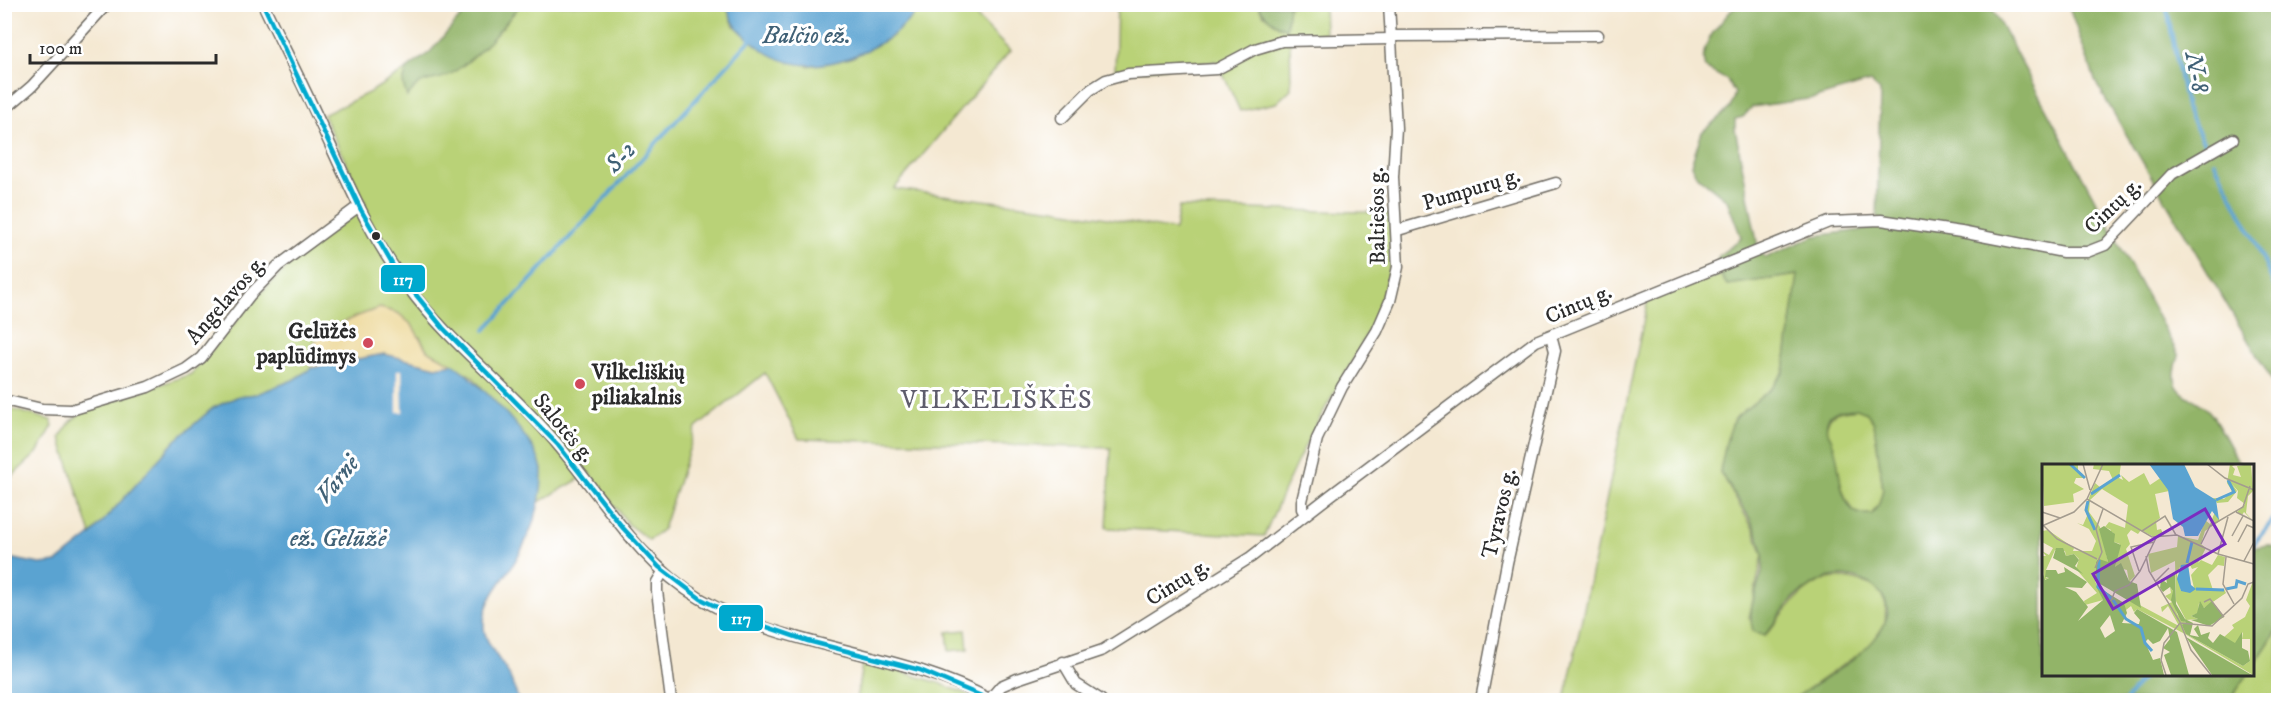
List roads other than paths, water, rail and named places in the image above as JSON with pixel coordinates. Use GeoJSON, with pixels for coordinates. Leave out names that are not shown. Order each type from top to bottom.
{"type":"FeatureCollection","features":[{"type":"Feature","properties":{"kind":"street"},"geometry":{"type":"LineString","coordinates":[[4,110],[32,86],[107,4]]}},
{"type":"Feature","properties":{"kind":"street","name":"Salotės g."},"geometry":{"type":"LineString","coordinates":[[263,4],[359,206],[388,260],[423,306],[549,434],[606,508],[663,572],[700,599],[750,622],[943,679],[990,700]]}},
{"type":"Feature","properties":{"kind":"street","name":"Baltiešos g."},"geometry":{"type":"LineString","coordinates":[[1305,514],[1302,501],[1317,439],[1327,416],[1377,331],[1390,301],[1398,267],[1398,230],[1393,177],[1396,128],[1389,4]]}},
{"type":"Feature","properties":{"kind":"street"},"geometry":{"type":"LineString","coordinates":[[1062,118],[1089,90],[1106,80],[1128,75],[1217,69],[1255,49],[1282,41],[1391,37],[1598,35]]}},
{"type":"Feature","properties":{"kind":"street","name":"Cintų g."},"geometry":{"type":"LineString","coordinates":[[990,700],[1001,686],[1103,650],[1251,557],[1527,347],[1551,336],[1829,222],[1881,220],[1961,232],[2063,252],[2087,252],[2105,245],[2172,174],[2233,139]]}},
{"type":"Feature","properties":{"kind":"street","name":"Pumpurų g."},"geometry":{"type":"LineString","coordinates":[[1398,230],[1556,183]]}},
{"type":"Feature","properties":{"kind":"street","name":"Angelavos g."},"geometry":{"type":"LineString","coordinates":[[4,400],[42,410],[71,410],[148,387],[186,369],[201,358],[250,295],[278,266],[359,206]]}},
{"type":"Feature","properties":{"kind":"street","name":"Tyravos g."},"geometry":{"type":"LineString","coordinates":[[1481,700],[1507,563],[1555,351],[1551,336]]}},
{"type":"Feature","properties":{"kind":"street"},"geometry":{"type":"LineString","coordinates":[[663,572],[657,582],[657,591],[671,700]]}},
{"type":"Feature","properties":{"kind":"street"},"geometry":{"type":"LineString","coordinates":[[1064,662],[1076,684],[1101,700]]}},
{"type":"Feature","properties":{"kind":"water","name":"Balčio ež."},"geometry":{"type":"Polygon","coordinates":[[[726,4],[924,5],[897,32],[855,56],[821,64],[804,65],[787,62],[755,44],[737,27],[726,4]]]}},
{"type":"Feature","properties":{"kind":"water","name":"ež. Gelūžė"},"geometry":{"type":"Polygon","coordinates":[[[384,354],[436,367],[453,364],[506,413],[539,459],[542,482],[535,516],[517,558],[491,598],[484,627],[487,640],[509,675],[519,700],[5,700],[4,557],[40,564],[57,562],[91,535],[175,441],[213,408],[239,396],[257,394],[293,380],[312,368],[384,354]]]}},
{"type":"Feature","properties":{"kind":"waterway","name":"N-8"},"geometry":{"type":"LineString","coordinates":[[2166,4],[2186,108],[2204,143]]}},
{"type":"Feature","properties":{"kind":"waterway","name":"S-2"},"geometry":{"type":"LineString","coordinates":[[485,330],[754,36]]}},
{"type":"Feature","properties":{"kind":"waterway","name":"N-8"},"geometry":{"type":"LineString","coordinates":[[2214,161],[2255,241],[2278,294]]}},
{"type":"Feature","properties":{"kind":"waterway","name":"N-8"},"geometry":{"type":"LineString","coordinates":[[2253,545],[2278,514]]}},
{"type":"Feature","properties":{"kind":"waterway","name":"N-8"},"geometry":{"type":"LineString","coordinates":[[2126,700],[2144,675]]}},
{"type":"Feature","properties":{"kind":"place","name":"Gelūžės paplūdimys"},"geometry":{"type":"Point","coordinates":[368,343]}},
{"type":"Feature","properties":{"kind":"place","name":"Vilkeliškių piliakalnis"},"geometry":{"type":"Point","coordinates":[580,384]}},
{"type":"Feature","properties":{"kind":"district","name":"VILKELIŠKĖS"},"geometry":{"type":"Point","coordinates":[997,399]}},
{"type":"Feature","properties":{"kind":"water label","name":"Varnė"},"geometry":{"type":"Point","coordinates":[337,479]}}]}
